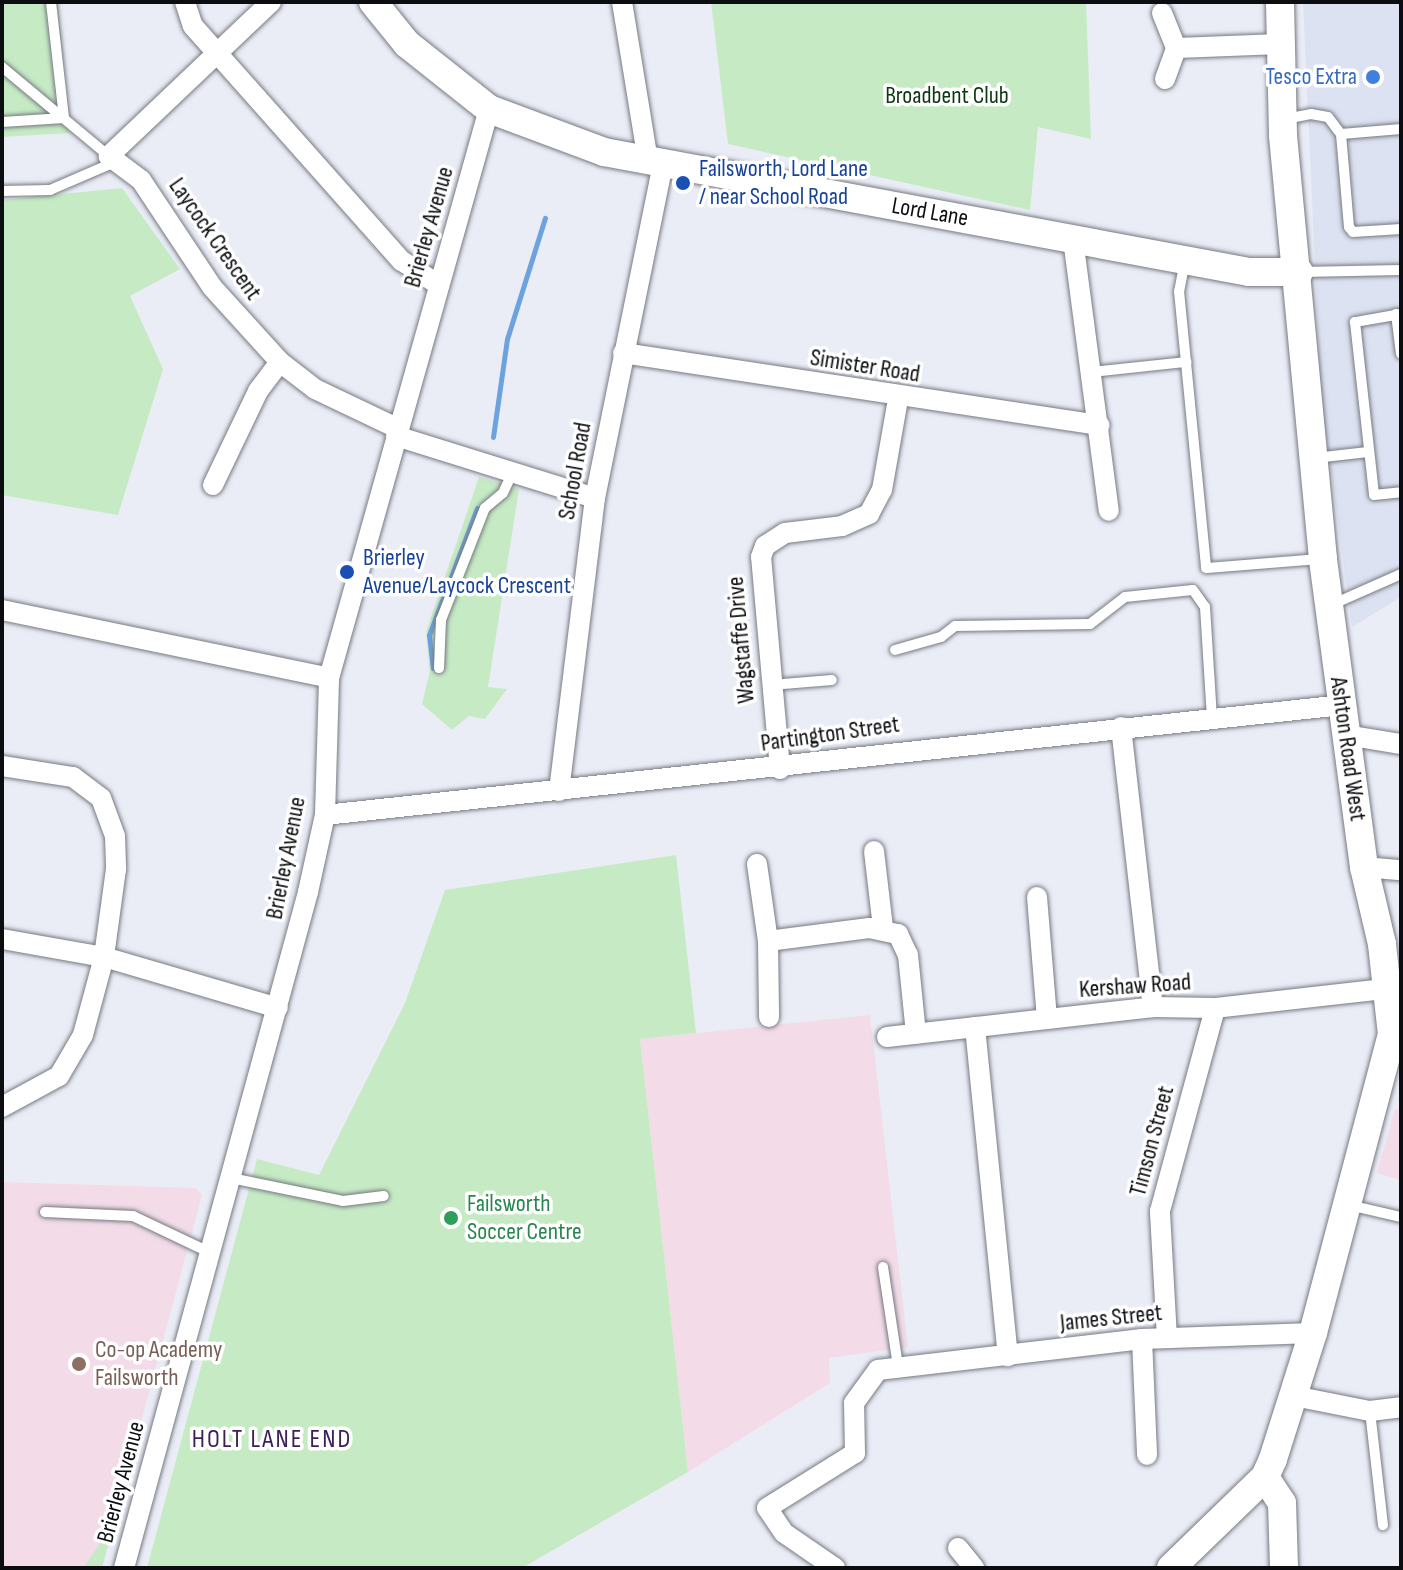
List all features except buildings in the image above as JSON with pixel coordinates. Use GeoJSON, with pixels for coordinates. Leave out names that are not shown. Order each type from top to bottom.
{"type":"FeatureCollection","features":[{"type":"Feature","properties":{"kind":"street"},"geometry":{"type":"LineString","coordinates":[[185,2],[193,26],[217,48],[402,261],[439,285]]}},
{"type":"Feature","properties":{"kind":"street"},"geometry":{"type":"LineString","coordinates":[[113,158],[217,48],[271,2]]}},
{"type":"Feature","properties":{"kind":"street","name":"Lord Lane"},"geometry":{"type":"LineString","coordinates":[[373,2],[416,52],[489,109],[535,130],[656,162],[1249,272],[1299,272]]}},
{"type":"Feature","properties":{"kind":"street"},"geometry":{"type":"LineString","coordinates":[[622,2],[656,162]]}},
{"type":"Feature","properties":{"kind":"street","name":"Ashton Road West"},"geometry":{"type":"LineString","coordinates":[[1265,1477],[1313,1333],[1392,1035],[1394,987],[1364,867],[1323,559],[1283,119],[1280,2]]}},
{"type":"Feature","properties":{"kind":"street"},"geometry":{"type":"LineString","coordinates":[[1162,13],[1176,48],[1165,79]]}},
{"type":"Feature","properties":{"kind":"street"},"geometry":{"type":"LineString","coordinates":[[1176,48],[1281,44]]}},
{"type":"Feature","properties":{"kind":"street","name":"Brierley Avenue"},"geometry":{"type":"LineString","coordinates":[[124,1568],[278,1008],[325,815],[329,678],[489,109]]}},
{"type":"Feature","properties":{"kind":"street","name":"Laycock Crescent"},"geometry":{"type":"LineString","coordinates":[[113,158],[141,180],[212,287],[280,362],[315,389],[398,432],[512,474],[595,498]]}},
{"type":"Feature","properties":{"kind":"street","name":"School Road"},"geometry":{"type":"LineString","coordinates":[[559,791],[595,498],[656,162]]}},
{"type":"Feature","properties":{"kind":"street"},"geometry":{"type":"LineString","coordinates":[[1073,239],[1109,511]]}},
{"type":"Feature","properties":{"kind":"street","name":"Simister Road"},"geometry":{"type":"LineString","coordinates":[[623,353],[898,399],[1100,425]]}},
{"type":"Feature","properties":{"kind":"street"},"geometry":{"type":"LineString","coordinates":[[213,485],[258,391],[280,362]]}},
{"type":"Feature","properties":{"kind":"street","name":"Wagstaffe Drive"},"geometry":{"type":"LineString","coordinates":[[780,769],[759,571],[765,546],[785,533],[842,526],[869,514],[882,490],[898,399]]}},
{"type":"Feature","properties":{"kind":"street"},"geometry":{"type":"LineString","coordinates":[[2,610],[329,678]]}},
{"type":"Feature","properties":{"kind":"street","name":"Partington Street"},"geometry":{"type":"LineString","coordinates":[[325,815],[780,769],[910,748],[1342,705]]}},
{"type":"Feature","properties":{"kind":"street"},"geometry":{"type":"LineString","coordinates":[[1121,727],[1153,1007]]}},
{"type":"Feature","properties":{"kind":"street"},"geometry":{"type":"LineString","coordinates":[[1346,735],[1401,744]]}},
{"type":"Feature","properties":{"kind":"street"},"geometry":{"type":"LineString","coordinates":[[2,766],[73,777],[101,798],[115,836],[104,957],[83,1035],[59,1076],[2,1107]]}},
{"type":"Feature","properties":{"kind":"street"},"geometry":{"type":"LineString","coordinates":[[874,851],[883,928]]}},
{"type":"Feature","properties":{"kind":"street"},"geometry":{"type":"LineString","coordinates":[[757,864],[768,941],[769,1017]]}},
{"type":"Feature","properties":{"kind":"street"},"geometry":{"type":"LineString","coordinates":[[1364,867],[1401,870]]}},
{"type":"Feature","properties":{"kind":"street"},"geometry":{"type":"LineString","coordinates":[[1037,897],[1047,1019]]}},
{"type":"Feature","properties":{"kind":"street"},"geometry":{"type":"LineString","coordinates":[[768,941],[883,928],[898,934],[908,955],[916,1034]]}},
{"type":"Feature","properties":{"kind":"street"},"geometry":{"type":"LineString","coordinates":[[2,939],[104,957],[278,1008]]}},
{"type":"Feature","properties":{"kind":"street","name":"Kershaw Road"},"geometry":{"type":"LineString","coordinates":[[887,1037],[1153,1007],[1215,1008],[1394,987]]}},
{"type":"Feature","properties":{"kind":"street","name":"Timson Street"},"geometry":{"type":"LineString","coordinates":[[1167,1338],[1160,1211],[1215,1008]]}},
{"type":"Feature","properties":{"kind":"street"},"geometry":{"type":"LineString","coordinates":[[975,1027],[1008,1356]]}},
{"type":"Feature","properties":{"kind":"street","name":"James Street"},"geometry":{"type":"LineString","coordinates":[[906,1365],[1142,1339],[1313,1333]]}},
{"type":"Feature","properties":{"kind":"street"},"geometry":{"type":"LineString","coordinates":[[1142,1339],[1147,1455]]}},
{"type":"Feature","properties":{"kind":"street"},"geometry":{"type":"LineString","coordinates":[[835,1568],[784,1533],[767,1508],[855,1453],[854,1403],[878,1370],[906,1365]]}},
{"type":"Feature","properties":{"kind":"street"},"geometry":{"type":"LineString","coordinates":[[1294,1396],[1370,1411],[1401,1407]]}},
{"type":"Feature","properties":{"kind":"street"},"geometry":{"type":"LineString","coordinates":[[1171,1568],[1265,1477],[1282,1503],[1284,1568]]}},
{"type":"Feature","properties":{"kind":"street"},"geometry":{"type":"LineString","coordinates":[[958,1548],[974,1568]]}},
{"type":"Feature","properties":{"kind":"lane"},"geometry":{"type":"LineString","coordinates":[[51,2],[64,118]]}},
{"type":"Feature","properties":{"kind":"lane"},"geometry":{"type":"LineString","coordinates":[[2,67],[113,158],[50,190],[2,191]]}},
{"type":"Feature","properties":{"kind":"lane"},"geometry":{"type":"LineString","coordinates":[[1283,119],[1311,114],[1328,117],[1341,134],[1349,227],[1353,232],[1401,229]]}},
{"type":"Feature","properties":{"kind":"lane"},"geometry":{"type":"LineString","coordinates":[[2,122],[64,118]]}},
{"type":"Feature","properties":{"kind":"lane"},"geometry":{"type":"LineString","coordinates":[[1341,134],[1401,129]]}},
{"type":"Feature","properties":{"kind":"lane"},"geometry":{"type":"LineString","coordinates":[[1185,260],[1179,291],[1206,568],[1323,559]]}},
{"type":"Feature","properties":{"kind":"lane"},"geometry":{"type":"LineString","coordinates":[[1299,272],[1401,270]]}},
{"type":"Feature","properties":{"kind":"lane"},"geometry":{"type":"LineString","coordinates":[[1401,354],[1398,314],[1355,322],[1374,495],[1401,492]]}},
{"type":"Feature","properties":{"kind":"lane"},"geometry":{"type":"LineString","coordinates":[[1092,372],[1186,362]]}},
{"type":"Feature","properties":{"kind":"lane"},"geometry":{"type":"LineString","coordinates":[[1314,458],[1368,452]]}},
{"type":"Feature","properties":{"kind":"lane"},"geometry":{"type":"LineString","coordinates":[[439,668],[441,620],[485,508],[503,493],[512,474]]}},
{"type":"Feature","properties":{"kind":"lane"},"geometry":{"type":"LineString","coordinates":[[1329,606],[1401,574]]}},
{"type":"Feature","properties":{"kind":"lane"},"geometry":{"type":"LineString","coordinates":[[895,650],[941,637],[955,626],[1090,624],[1125,597],[1193,590],[1205,607],[1212,718]]}},
{"type":"Feature","properties":{"kind":"lane"},"geometry":{"type":"LineString","coordinates":[[769,685],[832,680]]}},
{"type":"Feature","properties":{"kind":"lane"},"geometry":{"type":"LineString","coordinates":[[231,1178],[343,1201],[384,1196]]}},
{"type":"Feature","properties":{"kind":"lane"},"geometry":{"type":"LineString","coordinates":[[1347,1205],[1401,1217]]}},
{"type":"Feature","properties":{"kind":"lane"},"geometry":{"type":"LineString","coordinates":[[45,1212],[133,1216],[211,1253]]}},
{"type":"Feature","properties":{"kind":"lane"},"geometry":{"type":"LineString","coordinates":[[883,1267],[906,1365]]}},
{"type":"Feature","properties":{"kind":"lane"},"geometry":{"type":"LineString","coordinates":[[1370,1411],[1383,1525]]}},
{"type":"Feature","properties":{"kind":"shaded area"},"geometry":{"type":"Polygon","coordinates":[[[1303,2],[1401,2],[1401,597],[1352,627],[1321,397],[1303,2]]]}},
{"type":"Feature","properties":{"kind":"shaded area"},"geometry":{"type":"Polygon","coordinates":[[[870,1015],[908,1347],[829,1358],[830,1383],[688,1472],[640,1039],[870,1015]]]}},
{"type":"Feature","properties":{"kind":"shaded area"},"geometry":{"type":"Polygon","coordinates":[[[1395,1109],[1401,1110],[1401,1180],[1377,1173],[1395,1109]]]}},
{"type":"Feature","properties":{"kind":"shaded area","name":"Co-op Academy Failsworth"},"geometry":{"type":"Polygon","coordinates":[[[2,1182],[196,1188],[202,1195],[102,1568],[2,1568],[2,1182]]]}},
{"type":"Feature","properties":{"kind":"green space"},"geometry":{"type":"Polygon","coordinates":[[[2,2],[58,2],[69,133],[2,137],[2,2]]]}},
{"type":"Feature","properties":{"kind":"green space","name":"Broadbent Club"},"geometry":{"type":"Polygon","coordinates":[[[711,2],[1086,2],[1091,139],[1038,127],[1030,210],[728,144],[711,2]]]}},
{"type":"Feature","properties":{"kind":"green space"},"geometry":{"type":"Polygon","coordinates":[[[122,188],[180,269],[130,296],[163,369],[118,515],[2,495],[2,200],[122,188]]]}},
{"type":"Feature","properties":{"kind":"green space"},"geometry":{"type":"Polygon","coordinates":[[[479,477],[519,489],[488,687],[507,689],[485,719],[469,716],[452,730],[422,704],[430,671],[426,632],[479,477]]]}},
{"type":"Feature","properties":{"kind":"green space","name":"Failsworth Soccer Centre"},"geometry":{"type":"Polygon","coordinates":[[[676,855],[696,1033],[640,1039],[688,1472],[522,1568],[147,1568],[257,1159],[319,1175],[405,1003],[445,890],[676,855]]]}},
{"type":"Feature","properties":{"kind":"green space"},"geometry":{"type":"Polygon","coordinates":[[[111,1533],[102,1568],[83,1568],[104,1538],[111,1533]]]}},
{"type":"Feature","properties":{"kind":"waterway"},"geometry":{"type":"LineString","coordinates":[[493,437],[507,339],[545,218]]}},
{"type":"Feature","properties":{"kind":"waterway"},"geometry":{"type":"LineString","coordinates":[[433,668],[429,635],[477,508]]}},
{"type":"Feature","properties":{"kind":"place","name":"Tesco Extra"},"geometry":{"type":"Point","coordinates":[1373,77]}},
{"type":"Feature","properties":{"kind":"place","name":"Failsworth, Lord Lane / near School Road"},"geometry":{"type":"Point","coordinates":[683,183]}},
{"type":"Feature","properties":{"kind":"place","name":"Brierley Avenue/Laycock Crescent"},"geometry":{"type":"Point","coordinates":[347,572]}},
{"type":"Feature","properties":{"kind":"place","name":"Failsworth Soccer Centre"},"geometry":{"type":"Point","coordinates":[451,1218]}},
{"type":"Feature","properties":{"kind":"place","name":"Co-op Academy Failsworth"},"geometry":{"type":"Point","coordinates":[79,1364]}},
{"type":"Feature","properties":{"kind":"district","name":"HOLT LANE END"},"geometry":{"type":"Point","coordinates":[272,1440]}}]}
